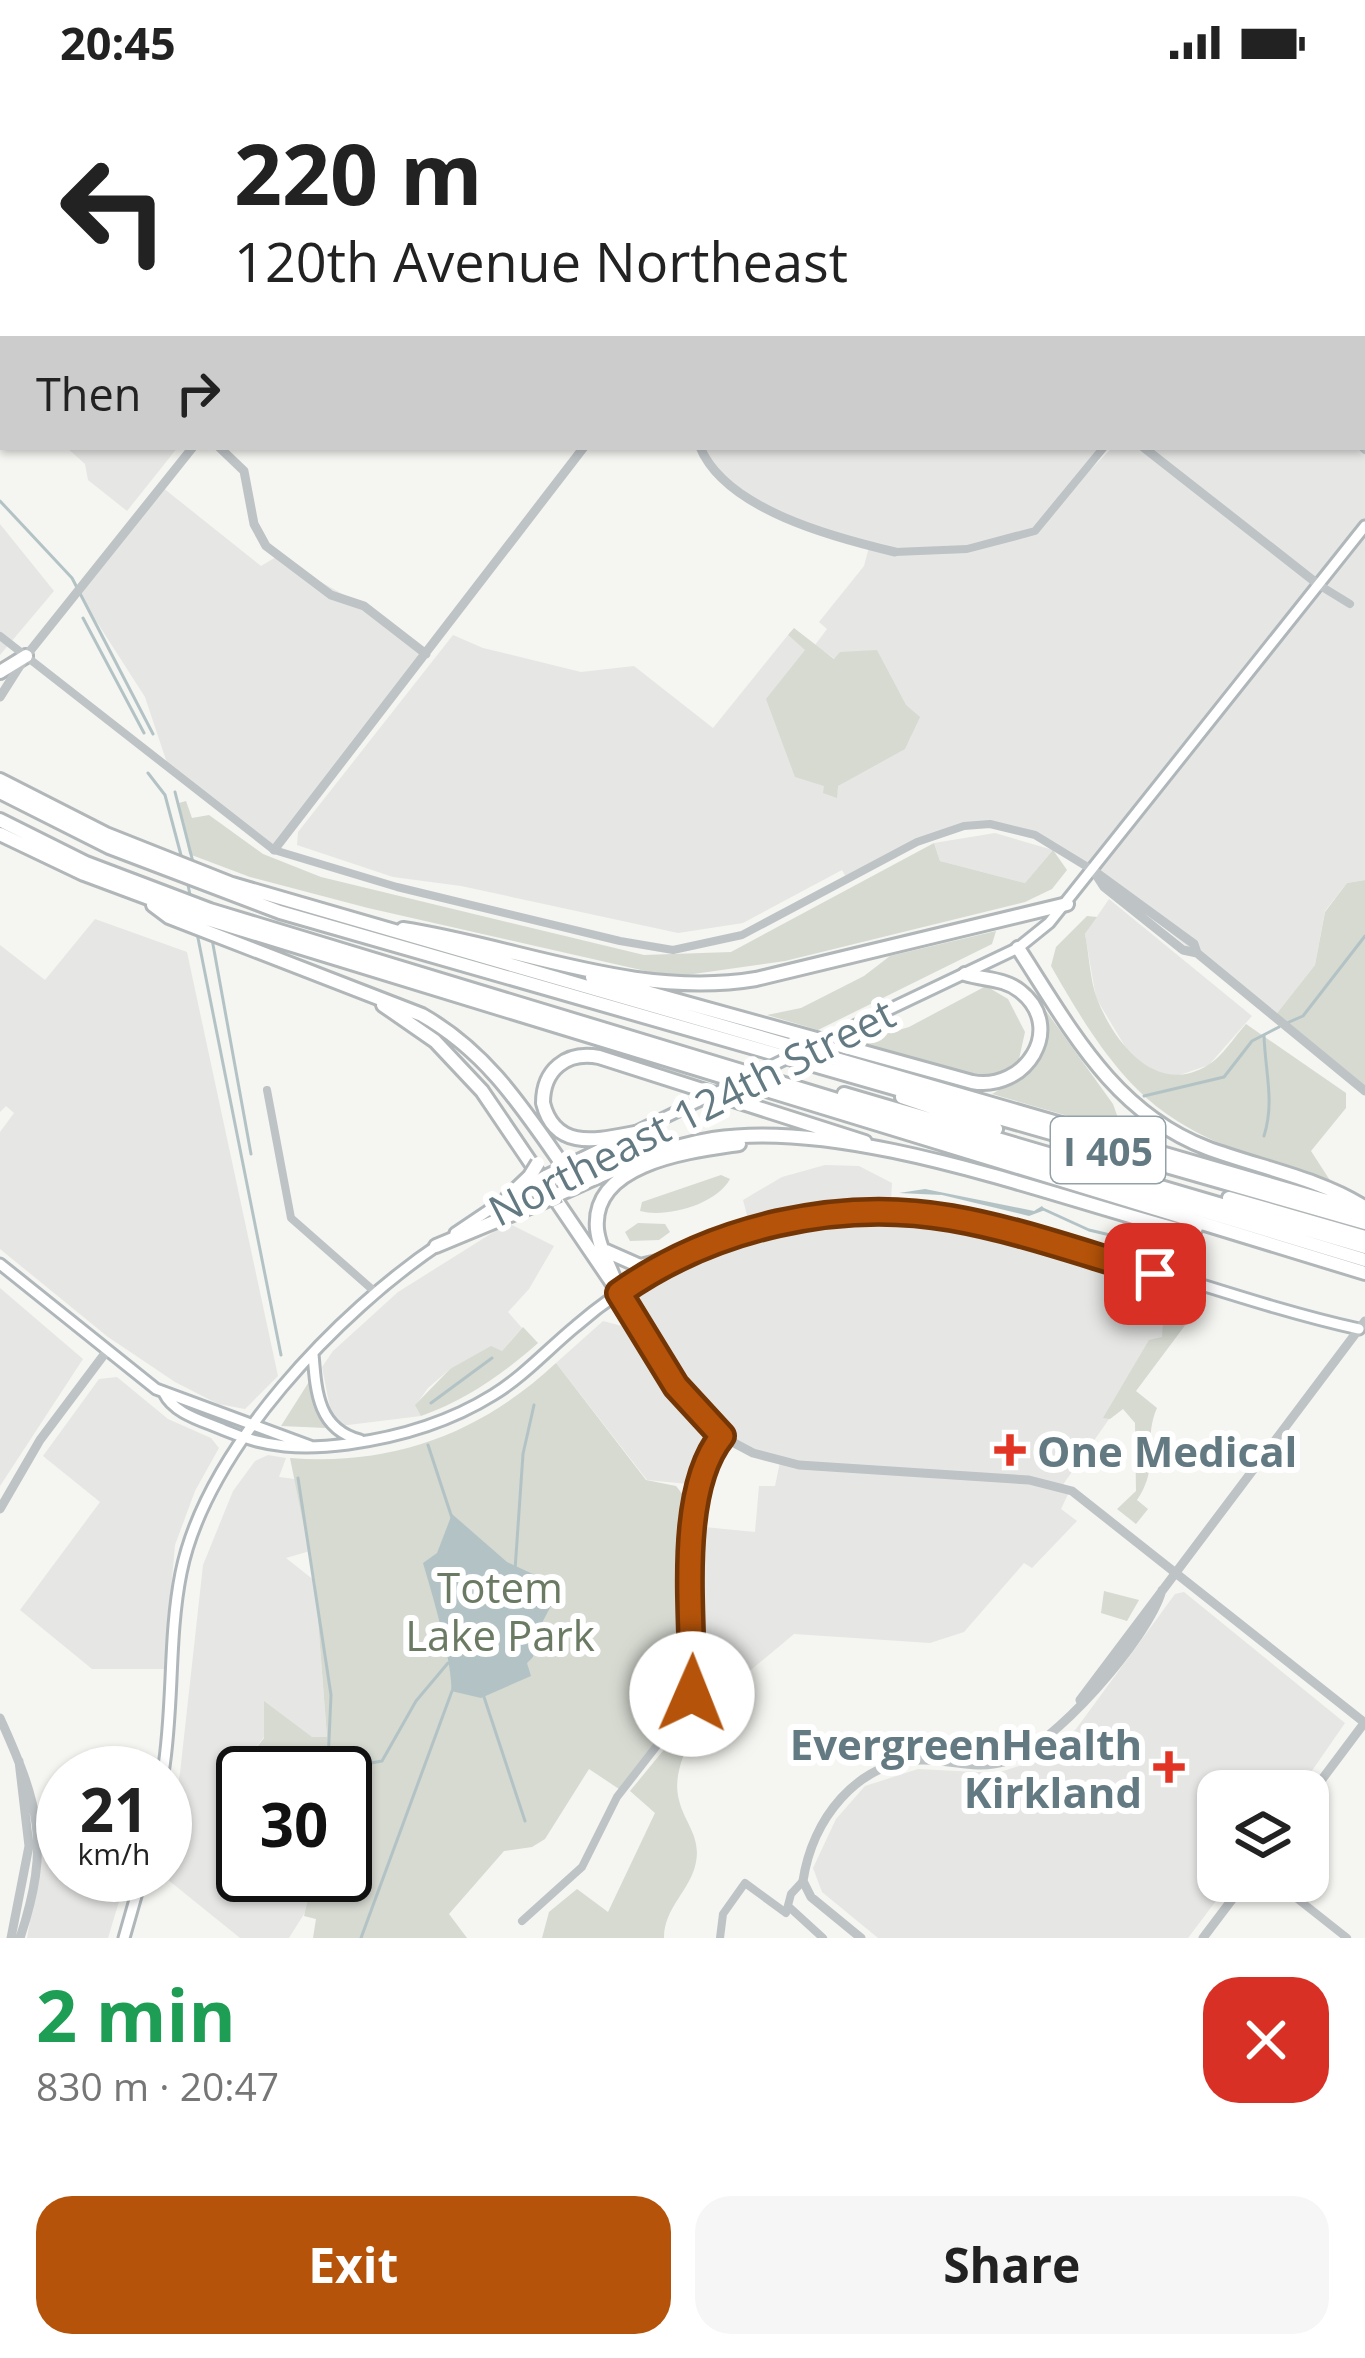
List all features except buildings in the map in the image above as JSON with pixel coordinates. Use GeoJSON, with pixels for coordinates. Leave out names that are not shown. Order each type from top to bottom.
{"type":"FeatureCollection","features":[{"type":"Feature","properties":{"kind":"highway"},"geometry":{"type":"LineString","coordinates":[[0,672],[26,656]]}},
{"type":"Feature","properties":{"kind":"highway","name":"I 405"},"geometry":{"type":"LineString","coordinates":[[0,780],[150,858]]}},
{"type":"Feature","properties":{"kind":"highway","name":"I 405"},"geometry":{"type":"LineString","coordinates":[[0,792],[234,891],[1365,1223]]}},
{"type":"Feature","properties":{"kind":"highway","name":"I 405"},"geometry":{"type":"LineString","coordinates":[[0,820],[168,906],[812,1092],[1365,1260]]}},
{"type":"Feature","properties":{"kind":"highway"},"geometry":{"type":"LineString","coordinates":[[0,834],[168,906],[238,944],[360,990],[455,1034],[493,1069],[564,1167]]}},
{"type":"Feature","properties":{"kind":"highway","name":"I 405"},"geometry":{"type":"LineString","coordinates":[[234,891],[1365,1210]]}},
{"type":"Feature","properties":{"kind":"highway"},"geometry":{"type":"LineString","coordinates":[[536,960],[660,983],[738,982],[1067,904]]}},
{"type":"Feature","properties":{"kind":"highway"},"geometry":{"type":"LineString","coordinates":[[349,921],[434,934],[536,960],[972,1082],[1012,1078],[1035,1054],[1040,1033],[1036,1011],[1016,987],[965,974]]}},
{"type":"Feature","properties":{"kind":"highway","name":"I 405"},"geometry":{"type":"LineString","coordinates":[[234,922],[1365,1273]]}},
{"type":"Feature","properties":{"kind":"highway"},"geometry":{"type":"LineString","coordinates":[[1018,948],[1091,1060],[1144,1114],[1206,1148],[1365,1210]]}},
{"type":"Feature","properties":{"kind":"highway"},"geometry":{"type":"LineString","coordinates":[[360,990],[435,1041],[482,1091],[619,1293]]}},
{"type":"Feature","properties":{"kind":"highway"},"geometry":{"type":"LineString","coordinates":[[635,1133],[580,1141],[559,1132],[543,1103],[548,1076],[569,1058],[599,1057],[905,1156],[1176,1229],[1208,1227]]}},
{"type":"Feature","properties":{"kind":"highway"},"geometry":{"type":"LineString","coordinates":[[852,1075],[868,1086],[958,1117],[1325,1230],[1365,1247]]}},
{"type":"Feature","properties":{"kind":"highway"},"geometry":{"type":"LineString","coordinates":[[812,1092],[894,1107],[1325,1230],[1365,1237]]}},
{"type":"Feature","properties":{"kind":"highway"},"geometry":{"type":"LineString","coordinates":[[508,1197],[536,1175],[541,1148],[533,1122]]}},
{"type":"Feature","properties":{"kind":"highway"},"geometry":{"type":"LineString","coordinates":[[436,1246],[628,1163],[716,1138],[814,1140],[905,1156]]}},
{"type":"Feature","properties":{"kind":"highway"},"geometry":{"type":"LineString","coordinates":[[619,1293],[601,1244],[601,1204],[628,1174],[705,1149],[814,1140]]}},
{"type":"Feature","properties":{"kind":"highway"},"geometry":{"type":"LineString","coordinates":[[601,1244],[615,1258],[634,1265],[683,1256]]}},
{"type":"Feature","properties":{"kind":"main road","name":"Northeast 124th Street"},"geometry":{"type":"LineString","coordinates":[[536,1175],[564,1167],[1018,948],[1094,872],[1365,526]]}},
{"type":"Feature","properties":{"kind":"main road","name":"Northeast 124th Street"},"geometry":{"type":"LineString","coordinates":[[165,1746],[180,1575],[203,1503],[313,1353],[374,1291],[508,1197]]}},
{"type":"Feature","properties":{"kind":"main road"},"geometry":{"type":"LineString","coordinates":[[164,1393],[170,1404],[246,1439],[283,1448],[365,1441],[427,1427],[490,1397],[619,1293],[683,1256],[806,1218],[927,1215],[1004,1230],[1363,1326]]}},
{"type":"Feature","properties":{"kind":"main road"},"geometry":{"type":"LineString","coordinates":[[0,1264],[106,1352],[164,1393],[310,1446]]}},
{"type":"Feature","properties":{"kind":"main road"},"geometry":{"type":"LineString","coordinates":[[313,1353],[325,1419],[338,1434],[365,1441]]}},
{"type":"Feature","properties":{"kind":"main road"},"geometry":{"type":"LineString","coordinates":[[124,1938],[134,1902]]}},
{"type":"Feature","properties":{"kind":"street"},"geometry":{"type":"LineString","coordinates":[[0,698],[26,656],[56,625],[191,450]]}},
{"type":"Feature","properties":{"kind":"street"},"geometry":{"type":"LineString","coordinates":[[222,450],[244,471],[254,524],[266,546],[331,595],[364,606],[426,655]]}},
{"type":"Feature","properties":{"kind":"street"},"geometry":{"type":"LineString","coordinates":[[274,850],[582,450]]}},
{"type":"Feature","properties":{"kind":"street"},"geometry":{"type":"LineString","coordinates":[[702,450],[722,476],[764,506],[812,531],[895,552],[967,549],[1035,532],[1102,450]]}},
{"type":"Feature","properties":{"kind":"street"},"geometry":{"type":"LineString","coordinates":[[1146,450],[1350,604]]}},
{"type":"Feature","properties":{"kind":"street"},"geometry":{"type":"LineString","coordinates":[[0,636],[274,850],[458,903],[673,950],[742,935],[917,842],[964,826],[990,824],[1035,835],[1094,872],[1104,887],[1188,953],[1197,953],[1365,1091]]}},
{"type":"Feature","properties":{"kind":"street"},"geometry":{"type":"LineString","coordinates":[[267,1090],[291,1218],[374,1291]]}},
{"type":"Feature","properties":{"kind":"street"},"geometry":{"type":"LineString","coordinates":[[619,1293],[676,1386],[722,1436],[753,1453],[800,1465],[1061,1487],[1093,1503],[1365,1722],[1329,1770]]}},
{"type":"Feature","properties":{"kind":"street"},"geometry":{"type":"LineString","coordinates":[[772,1903],[791,1894],[803,1881],[830,1812],[857,1782],[910,1761],[983,1765],[1011,1760],[1050,1738],[1099,1685],[1162,1590],[1363,1326]]}},
{"type":"Feature","properties":{"kind":"street"},"geometry":{"type":"LineString","coordinates":[[0,1509],[40,1440],[106,1352]]}},
{"type":"Feature","properties":{"kind":"street"},"geometry":{"type":"LineString","coordinates":[[522,1921],[582,1867],[617,1797],[690,1703],[696,1496],[706,1460],[722,1436]]}},
{"type":"Feature","properties":{"kind":"street"},"geometry":{"type":"LineString","coordinates":[[0,1718],[27,1772],[32,1831],[33,1893],[16,1938]]}},
{"type":"Feature","properties":{"kind":"street"},"geometry":{"type":"LineString","coordinates":[[803,1881],[812,1898],[861,1938]]}},
{"type":"Feature","properties":{"kind":"street"},"geometry":{"type":"LineString","coordinates":[[720,1938],[723,1914],[745,1883],[786,1913],[791,1894]]}},
{"type":"Feature","properties":{"kind":"street"},"geometry":{"type":"LineString","coordinates":[[1203,1938],[1230,1902]]}},
{"type":"Feature","properties":{"kind":"street"},"geometry":{"type":"LineString","coordinates":[[1302,1902],[1347,1938]]}},
{"type":"Feature","properties":{"kind":"street"},"geometry":{"type":"LineString","coordinates":[[788,1906],[824,1938]]}},
{"type":"Feature","properties":{"kind":"shaded area"},"geometry":{"type":"Polygon","coordinates":[[[69,450],[176,450],[127,511],[88,480],[85,464],[69,450]]]}},
{"type":"Feature","properties":{"kind":"shaded area"},"geometry":{"type":"Polygon","coordinates":[[[704,450],[1098,450],[1073,487],[1110,450],[1140,450],[1225,514],[1146,450],[1365,450],[1365,880],[1347,883],[1325,911],[1315,965],[1274,1017],[1094,871],[1035,835],[990,824],[942,831],[847,879],[842,870],[743,923],[678,933],[461,886],[393,877],[297,845],[298,832],[453,635],[483,648],[581,672],[634,666],[713,728],[788,635],[805,649],[838,786],[910,739],[914,725],[877,650],[835,659],[815,645],[827,629],[819,622],[864,566],[869,547],[777,514],[722,475],[704,450]]]}},
{"type":"Feature","properties":{"kind":"shaded area"},"geometry":{"type":"Polygon","coordinates":[[[162,487],[261,566],[276,557],[364,606],[426,654],[274,850],[169,769],[145,697],[77,591],[162,487]]]}},
{"type":"Feature","properties":{"kind":"shaded area"},"geometry":{"type":"Polygon","coordinates":[[[0,524],[54,591],[0,655],[0,524]]]}},
{"type":"Feature","properties":{"kind":"shaded area"},"geometry":{"type":"Polygon","coordinates":[[[995,833],[1053,850],[1025,883],[940,861],[934,843],[995,833]]]}},
{"type":"Feature","properties":{"kind":"shaded area"},"geometry":{"type":"Polygon","coordinates":[[[1109,899],[1252,1016],[1209,1065],[1174,1077],[1147,1069],[1129,1053],[1096,998],[1085,934],[1109,899]]]}},
{"type":"Feature","properties":{"kind":"shaded area"},"geometry":{"type":"Polygon","coordinates":[[[95,919],[187,952],[278,1376],[245,1409],[218,1404],[175,1382],[108,1337],[0,1249],[0,1132],[14,1113],[6,1106],[0,1112],[0,945],[45,980],[95,919]]]}},
{"type":"Feature","properties":{"kind":"shaded area"},"geometry":{"type":"Polygon","coordinates":[[[825,1165],[859,1166],[892,1183],[891,1201],[826,1203],[748,1219],[743,1200],[782,1177],[825,1165]]]}},
{"type":"Feature","properties":{"kind":"shaded area"},"geometry":{"type":"Polygon","coordinates":[[[925,1189],[1045,1210],[1029,1216],[942,1195],[899,1193],[925,1189]]]}},
{"type":"Feature","properties":{"kind":"shaded area"},"geometry":{"type":"Polygon","coordinates":[[[851,1214],[975,1222],[1187,1283],[1164,1341],[1062,1486],[1070,1490],[1061,1509],[1077,1521],[1032,1568],[1024,1563],[964,1632],[930,1643],[794,1634],[740,1679],[692,1676],[694,1526],[755,1532],[759,1486],[775,1486],[780,1462],[729,1440],[700,1415],[619,1293],[730,1237],[851,1214]]]}},
{"type":"Feature","properties":{"kind":"shaded area"},"geometry":{"type":"Polygon","coordinates":[[[508,1223],[554,1246],[529,1289],[508,1312],[522,1328],[502,1351],[450,1369],[428,1388],[416,1405],[421,1416],[340,1426],[331,1413],[322,1367],[333,1351],[398,1292],[508,1223]]]}},
{"type":"Feature","properties":{"kind":"shaded area"},"geometry":{"type":"Polygon","coordinates":[[[0,1288],[83,1359],[0,1486],[0,1288]]]}},
{"type":"Feature","properties":{"kind":"shaded area"},"geometry":{"type":"Polygon","coordinates":[[[603,1321],[622,1326],[703,1435],[688,1484],[647,1480],[556,1363],[603,1321]]]}},
{"type":"Feature","properties":{"kind":"shaded area"},"geometry":{"type":"Polygon","coordinates":[[[117,1377],[168,1419],[211,1438],[219,1448],[195,1491],[175,1545],[164,1669],[92,1669],[20,1610],[100,1502],[43,1456],[99,1379],[117,1377]]]}},
{"type":"Feature","properties":{"kind":"shaded area"},"geometry":{"type":"Polygon","coordinates":[[[268,1455],[286,1458],[279,1477],[295,1479],[310,1551],[286,1558],[315,1581],[327,1738],[264,1737],[257,1746],[216,1746],[216,1902],[310,1902],[289,1938],[240,1938],[192,1899],[192,1746],[183,1746],[203,1565],[233,1491],[255,1461],[268,1455]]]}},
{"type":"Feature","properties":{"kind":"shaded area"},"geometry":{"type":"Polygon","coordinates":[[[452,1514],[507,1562],[561,1587],[534,1638],[533,1657],[527,1663],[531,1676],[481,1698],[451,1691],[446,1647],[423,1563],[437,1553],[452,1514]]]}},
{"type":"Feature","properties":{"kind":"shaded area","name":"EvergreenHealth Kirkland"},"geometry":{"type":"Polygon","coordinates":[[[1184,1592],[1345,1723],[1313,1770],[1197,1770],[1197,1902],[1215,1902],[1188,1938],[878,1938],[822,1892],[813,1868],[836,1819],[865,1786],[918,1769],[997,1773],[1047,1757],[1076,1729],[1175,1594],[1184,1592]]]}},
{"type":"Feature","properties":{"kind":"shaded area"},"geometry":{"type":"Polygon","coordinates":[[[36,1886],[36,1902],[119,1902],[108,1938],[27,1938],[36,1886]]]}},
{"type":"Feature","properties":{"kind":"green space"},"geometry":{"type":"Polygon","coordinates":[[[794,628],[834,659],[840,652],[877,650],[906,705],[920,717],[905,749],[838,786],[837,798],[823,793],[824,786],[795,777],[766,699],[805,650],[788,635],[794,628]]]}},
{"type":"Feature","properties":{"kind":"green space"},"geometry":{"type":"Polygon","coordinates":[[[186,801],[192,818],[209,815],[263,854],[321,877],[644,955],[731,952],[934,843],[940,861],[1025,883],[1053,850],[1067,870],[1052,889],[1025,902],[785,961],[672,977],[250,877],[189,854],[179,803],[186,801]]]}},
{"type":"Feature","properties":{"kind":"green space"},"geometry":{"type":"Polygon","coordinates":[[[1365,880],[1365,1091],[1274,1017],[1315,965],[1325,912],[1347,883],[1365,880]]]}},
{"type":"Feature","properties":{"kind":"green space"},"geometry":{"type":"Polygon","coordinates":[[[1087,916],[1097,917],[1085,934],[1097,999],[1115,1033],[1140,1061],[1172,1075],[1189,1073],[1213,1061],[1246,1024],[1346,1093],[1346,1108],[1311,1151],[1333,1185],[1196,1132],[1136,1088],[1081,1017],[1051,966],[1056,947],[1087,916]]]}},
{"type":"Feature","properties":{"kind":"green space"},"geometry":{"type":"Polygon","coordinates":[[[996,931],[992,944],[818,1030],[767,1015],[801,1008],[864,976],[890,956],[996,931]]]}},
{"type":"Feature","properties":{"kind":"green space"},"geometry":{"type":"Polygon","coordinates":[[[986,986],[1008,999],[1025,1032],[1017,1068],[978,1076],[957,1074],[855,1043],[909,1027],[986,986]]]}},
{"type":"Feature","properties":{"kind":"green space"},"geometry":{"type":"Polygon","coordinates":[[[1046,1011],[1113,1104],[1123,1132],[992,1094],[1036,1065],[1044,1044],[1046,1011]]]}},
{"type":"Feature","properties":{"kind":"green space"},"geometry":{"type":"Polygon","coordinates":[[[721,1175],[730,1179],[702,1202],[676,1211],[640,1211],[642,1202],[721,1175]]]}},
{"type":"Feature","properties":{"kind":"green space"},"geometry":{"type":"Polygon","coordinates":[[[638,1223],[665,1224],[670,1232],[659,1240],[630,1241],[625,1232],[638,1223]]]}},
{"type":"Feature","properties":{"kind":"green space"},"geometry":{"type":"Polygon","coordinates":[[[1165,1293],[1201,1304],[1136,1391],[1157,1408],[1148,1476],[1137,1500],[1148,1509],[1136,1524],[1117,1509],[1136,1491],[1135,1423],[1123,1409],[1110,1419],[1103,1418],[1149,1340],[1162,1337],[1165,1293]]]}},
{"type":"Feature","properties":{"kind":"green space"},"geometry":{"type":"Polygon","coordinates":[[[523,1327],[538,1343],[483,1385],[421,1416],[415,1405],[450,1369],[491,1346],[502,1351],[523,1327]]]}},
{"type":"Feature","properties":{"kind":"green space","name":"Totem Lake Park"},"geometry":{"type":"Polygon","coordinates":[[[556,1363],[646,1480],[676,1486],[687,1500],[681,1611],[686,1630],[684,1687],[674,1722],[619,1789],[589,1769],[545,1839],[532,1847],[504,1851],[449,1914],[467,1938],[313,1938],[316,1919],[304,1916],[307,1902],[372,1902],[372,1746],[258,1746],[264,1738],[264,1701],[312,1737],[327,1737],[315,1581],[290,1458],[365,1456],[434,1440],[527,1388],[556,1363]]]}},
{"type":"Feature","properties":{"kind":"green space"},"geometry":{"type":"Polygon","coordinates":[[[312,1377],[326,1428],[281,1426],[312,1377]]]}},
{"type":"Feature","properties":{"kind":"green space"},"geometry":{"type":"Polygon","coordinates":[[[1104,1591],[1139,1600],[1127,1621],[1101,1613],[1104,1591]]]}},
{"type":"Feature","properties":{"kind":"green space"},"geometry":{"type":"Polygon","coordinates":[[[676,1735],[690,1737],[677,1792],[697,1853],[693,1872],[668,1917],[664,1938],[542,1938],[549,1912],[577,1889],[608,1912],[655,1813],[630,1791],[676,1735]]]}},
{"type":"Feature","properties":{"kind":"waterway"},"geometry":{"type":"LineString","coordinates":[[0,501],[72,578],[153,734]]}},
{"type":"Feature","properties":{"kind":"waterway"},"geometry":{"type":"LineString","coordinates":[[83,618],[144,733]]}},
{"type":"Feature","properties":{"kind":"waterway"},"geometry":{"type":"LineString","coordinates":[[148,773],[165,795],[182,859]]}},
{"type":"Feature","properties":{"kind":"waterway"},"geometry":{"type":"LineString","coordinates":[[175,792],[194,866]]}},
{"type":"Feature","properties":{"kind":"waterway"},"geometry":{"type":"LineString","coordinates":[[187,880],[191,900]]}},
{"type":"Feature","properties":{"kind":"waterway"},"geometry":{"type":"LineString","coordinates":[[197,933],[281,1355]]}},
{"type":"Feature","properties":{"kind":"waterway"},"geometry":{"type":"LineString","coordinates":[[1287,1023],[1303,1016],[1365,936]]}},
{"type":"Feature","properties":{"kind":"waterway"},"geometry":{"type":"LineString","coordinates":[[212,939],[251,1154]]}},
{"type":"Feature","properties":{"kind":"waterway"},"geometry":{"type":"LineString","coordinates":[[1144,1096],[1224,1077],[1252,1041],[1279,1027]]}},
{"type":"Feature","properties":{"kind":"waterway"},"geometry":{"type":"LineString","coordinates":[[1264,1035],[1269,1098],[1264,1136]]}},
{"type":"Feature","properties":{"kind":"waterway"},"geometry":{"type":"LineString","coordinates":[[1043,1209],[1089,1230],[1152,1245]]}},
{"type":"Feature","properties":{"kind":"waterway"},"geometry":{"type":"LineString","coordinates":[[431,1403],[492,1358]]}},
{"type":"Feature","properties":{"kind":"waterway"},"geometry":{"type":"LineString","coordinates":[[515,1570],[523,1454],[534,1405]]}},
{"type":"Feature","properties":{"kind":"waterway"},"geometry":{"type":"LineString","coordinates":[[428,1445],[452,1518]]}},
{"type":"Feature","properties":{"kind":"waterway"},"geometry":{"type":"LineString","coordinates":[[298,1478],[331,1695],[329,1746]]}},
{"type":"Feature","properties":{"kind":"waterway"},"geometry":{"type":"LineString","coordinates":[[372,1763],[382,1761],[416,1701],[448,1663]]}},
{"type":"Feature","properties":{"kind":"waterway"},"geometry":{"type":"LineString","coordinates":[[361,1938],[452,1691]]}},
{"type":"Feature","properties":{"kind":"waterway"},"geometry":{"type":"LineString","coordinates":[[483,1694],[525,1821]]}},
{"type":"Feature","properties":{"kind":"place","name":"One Medical"},"geometry":{"type":"Point","coordinates":[1010,1450]}},
{"type":"Feature","properties":{"kind":"place","name":"EvergreenHealth Kirkland"},"geometry":{"type":"Point","coordinates":[1169,1767]}},
{"type":"Feature","properties":{"kind":"route"},"geometry":{"type":"LineString","coordinates":[[692,1694],[696,1496],[706,1460],[722,1436],[676,1386],[619,1293],[668,1263],[730,1237],[806,1218],[887,1212],[975,1222],[1155,1274]]}}]}
